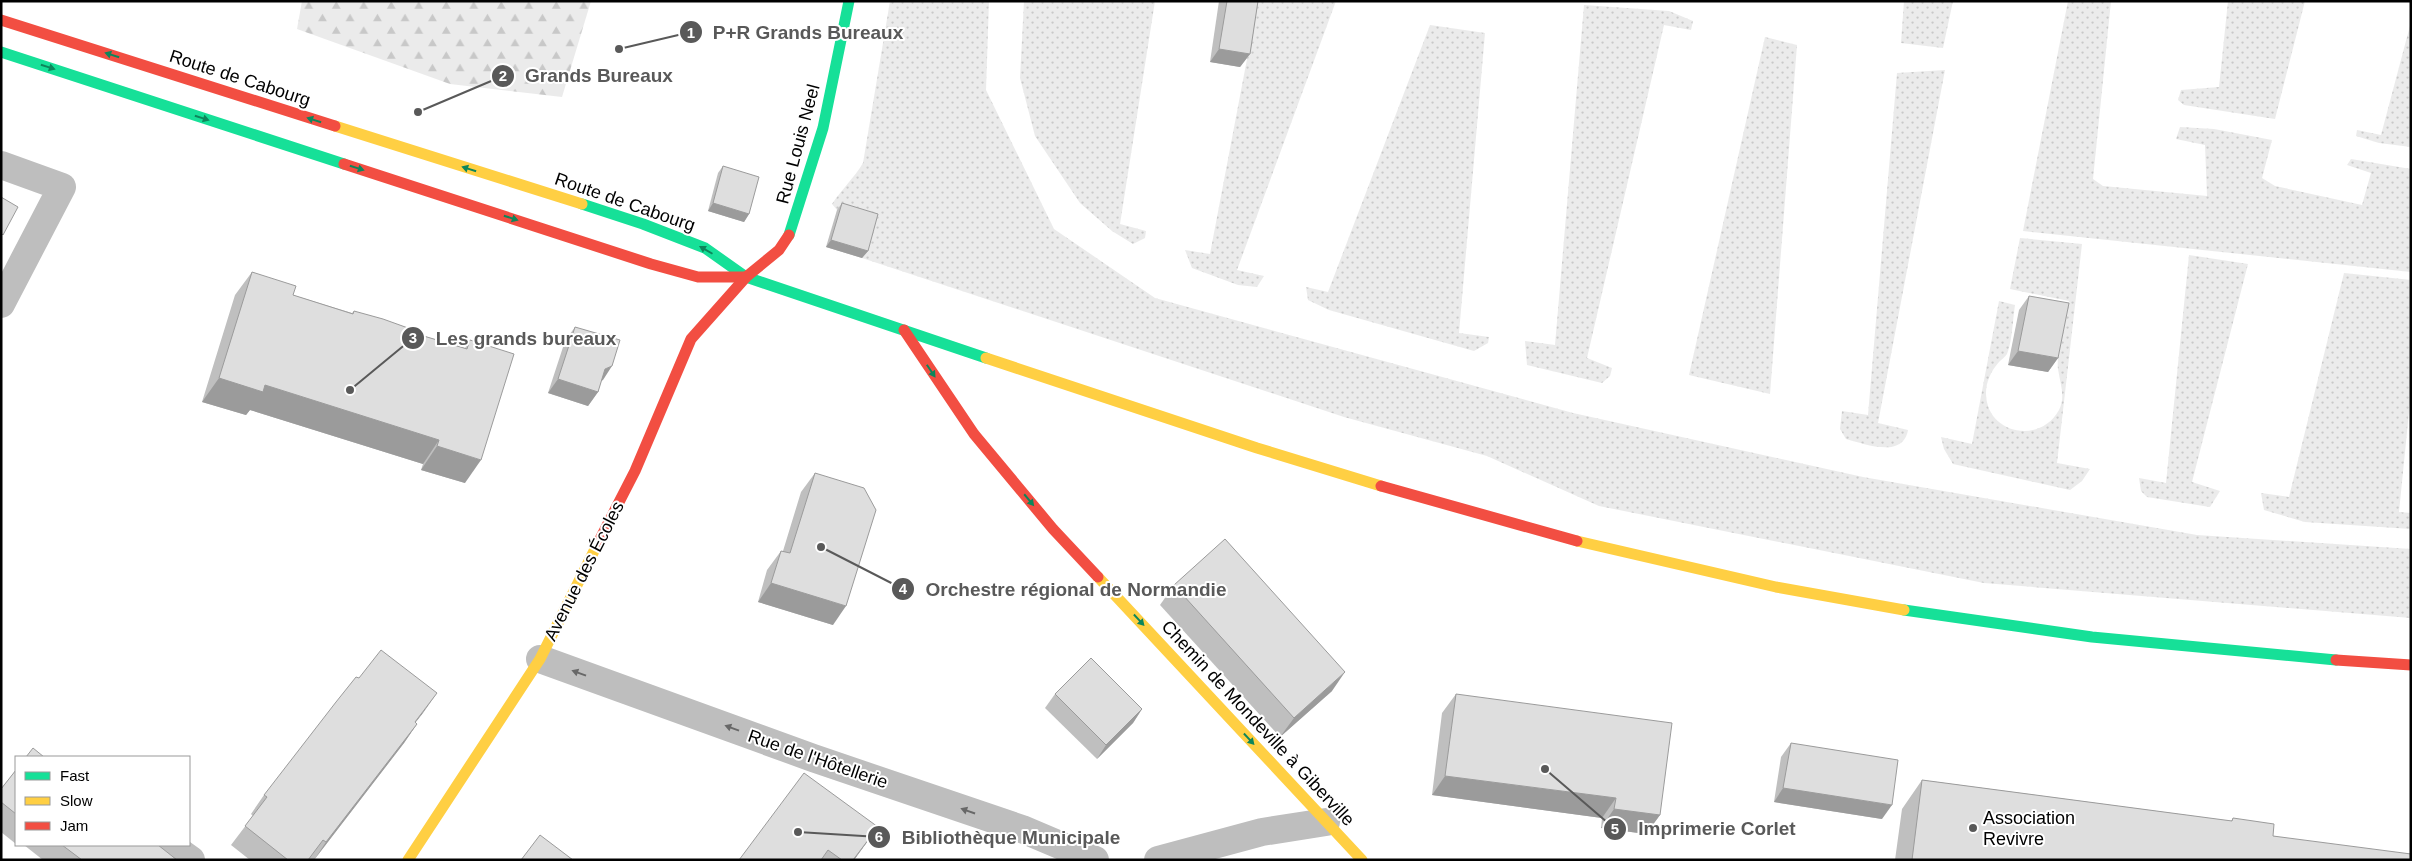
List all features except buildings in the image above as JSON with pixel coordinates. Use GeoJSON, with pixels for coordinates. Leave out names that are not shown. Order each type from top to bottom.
{"type":"FeatureCollection","features":[{"type":"Feature","properties":{"kind":"main road","name":"Rue Louis Neel"},"geometry":{"type":"LineString","coordinates":[[746,277],[779,250],[790,233],[796,217],[824,128],[849,1]]}},
{"type":"Feature","properties":{"kind":"main road","name":"Route de Cabourg"},"geometry":{"type":"LineString","coordinates":[[1,20],[642,224],[705,248],[746,277]]}},
{"type":"Feature","properties":{"kind":"main road"},"geometry":{"type":"LineString","coordinates":[[1,52],[651,264],[698,277],[746,277],[1303,463],[1416,498],[1572,540],[1723,575],[1867,605],[2132,642],[2330,660],[2411,665]]}},
{"type":"Feature","properties":{"kind":"main road","name":"Avenue des Écoles"},"geometry":{"type":"LineString","coordinates":[[408,860],[540,660],[635,471],[691,339],[746,277]]}},
{"type":"Feature","properties":{"kind":"main road","name":"Chemin de Mondeville à Giberville"},"geometry":{"type":"LineString","coordinates":[[904,330],[974,434],[1053,529],[1362,860]]}},
{"type":"Feature","properties":{"kind":"street"},"geometry":{"type":"LineString","coordinates":[[1,165],[62,187],[1,304]]}},
{"type":"Feature","properties":{"kind":"street","name":"Rue de l'Hôtellerie"},"geometry":{"type":"LineString","coordinates":[[540,660],[804,755],[1022,829],[1095,860]]}},
{"type":"Feature","properties":{"kind":"street"},"geometry":{"type":"LineString","coordinates":[[1158,860],[1262,832],[1326,822]]}},
{"type":"Feature","properties":{"kind":"street"},"geometry":{"type":"LineString","coordinates":[[171,846],[191,860]]}},
{"type":"Feature","properties":{"kind":"green space"},"geometry":{"type":"Polygon","coordinates":[[[302,1],[591,1],[562,97],[450,84],[297,29],[302,1]]]}},
{"type":"Feature","properties":{"kind":"green space"},"geometry":{"type":"Polygon","coordinates":[[[890,1],[989,1],[986,90],[1054,229],[1155,298],[1573,413],[1863,477],[2197,535],[2411,549],[2411,618],[1984,583],[1599,506],[1487,456],[1344,417],[862,258],[873,221],[837,210],[832,204],[863,163],[890,1]]]}},
{"type":"Feature","properties":{"kind":"green space"},"geometry":{"type":"Polygon","coordinates":[[[1024,1],[1155,1],[1120,224],[1146,231],[1145,238],[1133,244],[1112,231],[1080,203],[1035,136],[1020,78],[1024,1]]]}},
{"type":"Feature","properties":{"kind":"green space"},"geometry":{"type":"Polygon","coordinates":[[[1258,1],[1336,1],[1237,270],[1264,276],[1257,287],[1238,285],[1192,268],[1185,250],[1210,254],[1258,1]]]}},
{"type":"Feature","properties":{"kind":"green space"},"geometry":{"type":"Polygon","coordinates":[[[1904,1],[1953,1],[1943,48],[1901,43],[1904,1]]]}},
{"type":"Feature","properties":{"kind":"green space"},"geometry":{"type":"Polygon","coordinates":[[[2068,1],[2111,1],[2093,179],[2103,186],[2207,196],[2205,145],[2176,139],[2180,127],[2214,129],[2272,140],[2262,178],[2275,186],[2362,205],[2371,173],[2347,165],[2351,159],[2411,169],[2411,272],[2023,231],[2068,1]]]}},
{"type":"Feature","properties":{"kind":"green space"},"geometry":{"type":"Polygon","coordinates":[[[2228,1],[2305,1],[2275,119],[2184,105],[2178,100],[2181,90],[2219,87],[2228,1]]]}},
{"type":"Feature","properties":{"kind":"green space"},"geometry":{"type":"Polygon","coordinates":[[[1584,5],[1669,11],[1693,21],[1691,30],[1664,25],[1587,358],[1612,368],[1610,376],[1602,383],[1527,365],[1525,341],[1555,345],[1584,5]]]}},
{"type":"Feature","properties":{"kind":"green space"},"geometry":{"type":"Polygon","coordinates":[[[2411,22],[2411,147],[2379,143],[2356,136],[2357,130],[2381,135],[2411,22]]]}},
{"type":"Feature","properties":{"kind":"green space"},"geometry":{"type":"Polygon","coordinates":[[[1430,25],[1485,33],[1459,333],[1489,337],[1488,343],[1474,351],[1329,310],[1308,300],[1306,287],[1328,292],[1430,25]]]}},
{"type":"Feature","properties":{"kind":"green space"},"geometry":{"type":"Polygon","coordinates":[[[1765,37],[1797,45],[1770,394],[1689,375],[1765,37]]]}},
{"type":"Feature","properties":{"kind":"green space"},"geometry":{"type":"Polygon","coordinates":[[[1945,70],[1878,423],[1908,430],[1905,439],[1899,444],[1891,447],[1873,446],[1846,439],[1840,429],[1842,411],[1868,415],[1897,73],[1945,70]]]}},
{"type":"Feature","properties":{"kind":"green space"},"geometry":{"type":"Polygon","coordinates":[[[2020,238],[2082,244],[2057,463],[2090,469],[2082,481],[2070,490],[1953,464],[1944,449],[1941,437],[1972,444],[1999,301],[2015,305],[2009,349],[1994,369],[1987,385],[1988,407],[1995,418],[2004,426],[2015,430],[2028,431],[2040,428],[2050,421],[2061,405],[2062,395],[2058,363],[2069,301],[2010,289],[2020,238]]]}},
{"type":"Feature","properties":{"kind":"green space"},"geometry":{"type":"Polygon","coordinates":[[[2189,255],[2248,264],[2192,482],[2220,491],[2210,507],[2147,497],[2141,491],[2139,478],[2166,483],[2189,255]]]}},
{"type":"Feature","properties":{"kind":"green space"},"geometry":{"type":"Polygon","coordinates":[[[2344,273],[2411,280],[2411,392],[2399,512],[2411,513],[2411,529],[2305,522],[2264,510],[2261,493],[2289,497],[2344,273]]]}},
{"type":"Feature","properties":{"kind":"traffic: fast"},"geometry":{"type":"LineString","coordinates":[[789,235],[823,128],[849,1]]}},
{"type":"Feature","properties":{"kind":"traffic: fast"},"geometry":{"type":"LineString","coordinates":[[1,52],[344,164]]}},
{"type":"Feature","properties":{"kind":"traffic: fast"},"geometry":{"type":"LineString","coordinates":[[582,204],[643,224],[705,248],[746,277],[986,358]]}},
{"type":"Feature","properties":{"kind":"traffic: fast"},"geometry":{"type":"LineString","coordinates":[[1904,610],[2092,637],[2336,660]]}},
{"type":"Feature","properties":{"kind":"traffic: slow"},"geometry":{"type":"LineString","coordinates":[[335,126],[582,204]]}},
{"type":"Feature","properties":{"kind":"traffic: slow"},"geometry":{"type":"LineString","coordinates":[[986,358],[1257,448],[1381,486]]}},
{"type":"Feature","properties":{"kind":"traffic: slow"},"geometry":{"type":"LineString","coordinates":[[1577,541],[1776,587],[1904,610]]}},
{"type":"Feature","properties":{"kind":"traffic: slow"},"geometry":{"type":"LineString","coordinates":[[408,860],[540,659],[597,545]]}},
{"type":"Feature","properties":{"kind":"traffic: slow"},"geometry":{"type":"LineString","coordinates":[[1098,577],[1362,860]]}},
{"type":"Feature","properties":{"kind":"traffic: jam"},"geometry":{"type":"LineString","coordinates":[[1,20],[335,126]]}},
{"type":"Feature","properties":{"kind":"traffic: jam"},"geometry":{"type":"LineString","coordinates":[[344,164],[651,264],[698,277],[746,277]]}},
{"type":"Feature","properties":{"kind":"traffic: jam"},"geometry":{"type":"LineString","coordinates":[[597,545],[635,471],[691,339],[746,277],[779,250],[789,235]]}},
{"type":"Feature","properties":{"kind":"traffic: jam"},"geometry":{"type":"LineString","coordinates":[[904,330],[974,434],[1053,529],[1098,577]]}},
{"type":"Feature","properties":{"kind":"traffic: jam"},"geometry":{"type":"LineString","coordinates":[[1381,486],[1577,541]]}},
{"type":"Feature","properties":{"kind":"traffic: jam"},"geometry":{"type":"LineString","coordinates":[[2336,660],[2411,665]]}},
{"type":"Feature","properties":{"kind":"place","name":"P+R Grands Bureaux"},"geometry":{"type":"Point","coordinates":[619,49]}},
{"type":"Feature","properties":{"kind":"place","name":"Grands Bureaux"},"geometry":{"type":"Point","coordinates":[418,112]}},
{"type":"Feature","properties":{"kind":"place","name":"Les grands bureaux"},"geometry":{"type":"Point","coordinates":[350,390]}},
{"type":"Feature","properties":{"kind":"place","name":"Orchestre régional de Normandie"},"geometry":{"type":"Point","coordinates":[821,547]}},
{"type":"Feature","properties":{"kind":"place","name":"Imprimerie Corlet"},"geometry":{"type":"Point","coordinates":[1545,769]}},
{"type":"Feature","properties":{"kind":"place","name":"Association Revivre"},"geometry":{"type":"Point","coordinates":[1973,828]}},
{"type":"Feature","properties":{"kind":"place","name":"Bibliothèque Municipale"},"geometry":{"type":"Point","coordinates":[798,832]}}]}
